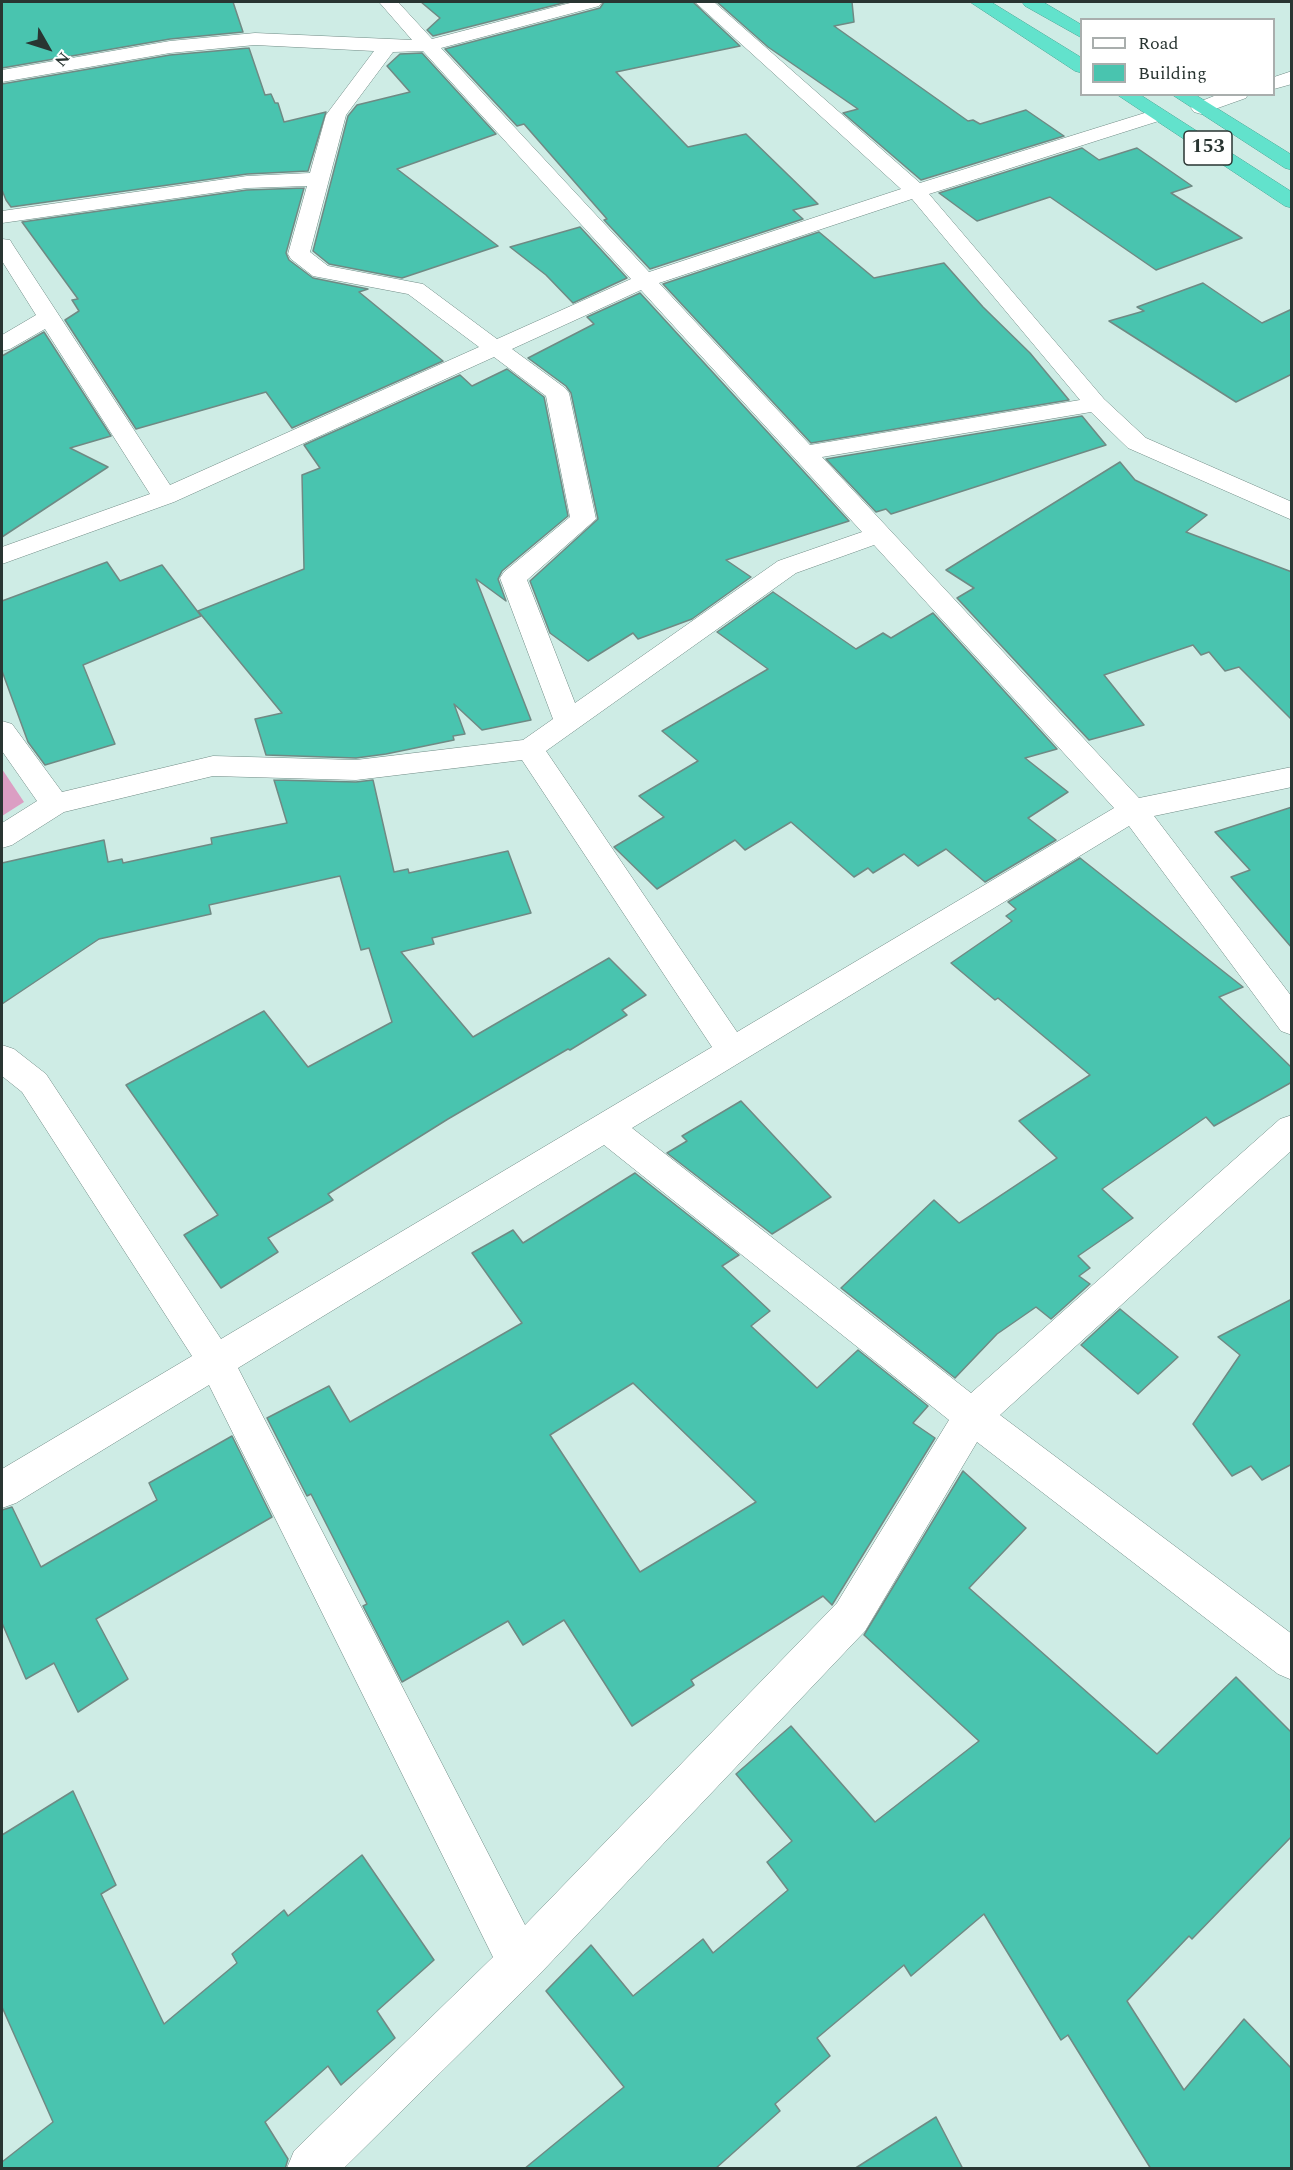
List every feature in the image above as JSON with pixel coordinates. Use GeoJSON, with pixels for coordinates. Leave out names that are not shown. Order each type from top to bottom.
{"type":"FeatureCollection","features":[{"type":"Feature","properties":{"kind":"highway"},"geometry":{"type":"LineString","coordinates":[[979,2],[1080,66]]}},
{"type":"Feature","properties":{"kind":"highway"},"geometry":{"type":"LineString","coordinates":[[1031,2],[1080,32]]}},
{"type":"Feature","properties":{"kind":"highway","name":"153"},"geometry":{"type":"LineString","coordinates":[[1128,96],[1292,202]]}},
{"type":"Feature","properties":{"kind":"highway","name":"153"},"geometry":{"type":"LineString","coordinates":[[1183,96],[1292,164]]}},
{"type":"Feature","properties":{"kind":"street"},"geometry":{"type":"LineString","coordinates":[[388,2],[1132,810],[1292,1022]]}},
{"type":"Feature","properties":{"kind":"street"},"geometry":{"type":"LineString","coordinates":[[2,76],[170,47],[255,39],[387,46],[430,45],[593,2]]}},
{"type":"Feature","properties":{"kind":"street"},"geometry":{"type":"LineString","coordinates":[[704,2],[916,191],[1096,404],[1137,443],[1292,512]]}},
{"type":"Feature","properties":{"kind":"street"},"geometry":{"type":"LineString","coordinates":[[387,46],[336,115],[299,254],[321,271],[415,290],[557,393],[583,519],[513,578],[568,722]]}},
{"type":"Feature","properties":{"kind":"street"},"geometry":{"type":"LineString","coordinates":[[1275,83],[1292,76]]}},
{"type":"Feature","properties":{"kind":"street"},"geometry":{"type":"LineString","coordinates":[[1201,108],[1234,96]]}},
{"type":"Feature","properties":{"kind":"street"},"geometry":{"type":"LineString","coordinates":[[2,556],[165,497],[646,280],[916,191],[1158,116]]}},
{"type":"Feature","properties":{"kind":"street"},"geometry":{"type":"LineString","coordinates":[[2,217],[247,182],[319,179]]}},
{"type":"Feature","properties":{"kind":"street"},"geometry":{"type":"LineString","coordinates":[[2,245],[165,497]]}},
{"type":"Feature","properties":{"kind":"street"},"geometry":{"type":"LineString","coordinates":[[2,344],[49,317]]}},
{"type":"Feature","properties":{"kind":"street"},"geometry":{"type":"LineString","coordinates":[[805,453],[1096,404]]}},
{"type":"Feature","properties":{"kind":"street"},"geometry":{"type":"LineString","coordinates":[[2,837],[55,804],[213,766],[356,770],[530,750],[787,567],[879,535]]}},
{"type":"Feature","properties":{"kind":"street"},"geometry":{"type":"LineString","coordinates":[[2,730],[55,804]]}},
{"type":"Feature","properties":{"kind":"street"},"geometry":{"type":"LineString","coordinates":[[530,750],[732,1050]]}},
{"type":"Feature","properties":{"kind":"street"},"geometry":{"type":"LineString","coordinates":[[2,1490],[1132,810],[1292,777]]}},
{"type":"Feature","properties":{"kind":"street"},"geometry":{"type":"LineString","coordinates":[[2,1058],[34,1083],[215,1360],[520,1962]]}},
{"type":"Feature","properties":{"kind":"street"},"geometry":{"type":"LineString","coordinates":[[604,1126],[972,1416],[1292,1660]]}},
{"type":"Feature","properties":{"kind":"street"},"geometry":{"type":"LineString","coordinates":[[311,2169],[520,1962],[851,1617],[972,1416],[1292,1129]]}},
{"type":"Feature","properties":{"kind":"shaded area"},"geometry":{"type":"Polygon","coordinates":[[[2,769],[24,802],[2,816],[2,769]]]}},
{"type":"Feature","properties":{"kind":"building"},"geometry":{"type":"Polygon","coordinates":[[[2,2],[233,2],[243,32],[170,39],[2,68],[2,2]]]}},
{"type":"Feature","properties":{"kind":"building"},"geometry":{"type":"Polygon","coordinates":[[[421,2],[567,2],[433,36],[427,30],[440,18],[421,2]]]}},
{"type":"Feature","properties":{"kind":"building"},"geometry":{"type":"Polygon","coordinates":[[[604,2],[693,2],[740,46],[616,72],[688,147],[746,134],[818,204],[793,210],[803,219],[650,269],[604,220],[607,219],[524,124],[517,126],[445,49],[600,8],[604,2]]]}},
{"type":"Feature","properties":{"kind":"building"},"geometry":{"type":"Polygon","coordinates":[[[717,2],[852,2],[854,22],[834,26],[968,121],[973,120],[980,124],[1026,110],[1064,136],[921,180],[843,113],[858,109],[768,47],[717,2]]]}},
{"type":"Feature","properties":{"kind":"building"},"geometry":{"type":"Polygon","coordinates":[[[249,48],[265,95],[271,94],[275,103],[278,103],[284,122],[326,112],[308,171],[247,174],[11,207],[6,200],[2,190],[2,84],[170,55],[249,48]]]}},
{"type":"Feature","properties":{"kind":"building"},"geometry":{"type":"Polygon","coordinates":[[[422,53],[496,134],[397,169],[498,246],[402,278],[329,264],[313,251],[348,116],[357,105],[410,92],[387,66],[400,54],[422,53]]]}},
{"type":"Feature","properties":{"kind":"building"},"geometry":{"type":"Polygon","coordinates":[[[1082,148],[1099,160],[1137,148],[1192,186],[1171,193],[1242,238],[1156,270],[1050,197],[977,221],[939,193],[1082,148]]]}},
{"type":"Feature","properties":{"kind":"building"},"geometry":{"type":"Polygon","coordinates":[[[304,188],[286,253],[289,260],[313,278],[368,289],[359,292],[443,361],[292,428],[266,392],[136,429],[65,320],[79,311],[72,300],[78,299],[22,222],[247,190],[304,188]]]}},
{"type":"Feature","properties":{"kind":"building"},"geometry":{"type":"Polygon","coordinates":[[[580,227],[627,278],[573,303],[546,275],[510,247],[580,227]]]}},
{"type":"Feature","properties":{"kind":"building"},"geometry":{"type":"Polygon","coordinates":[[[819,232],[874,278],[944,263],[983,307],[1030,353],[1069,400],[811,443],[663,284],[819,232]]]}},
{"type":"Feature","properties":{"kind":"building"},"geometry":{"type":"Polygon","coordinates":[[[1203,283],[1262,323],[1292,309],[1292,374],[1236,402],[1109,321],[1144,311],[1137,307],[1203,283]]]}},
{"type":"Feature","properties":{"kind":"building"},"geometry":{"type":"Polygon","coordinates":[[[640,293],[849,521],[726,560],[751,577],[692,619],[638,639],[633,633],[588,661],[550,633],[530,581],[598,519],[571,393],[566,386],[528,358],[594,324],[587,317],[640,293]]]}},
{"type":"Feature","properties":{"kind":"building"},"geometry":{"type":"Polygon","coordinates":[[[44,332],[111,436],[70,448],[108,467],[2,537],[2,356],[44,332]]]}},
{"type":"Feature","properties":{"kind":"building"},"geometry":{"type":"Polygon","coordinates":[[[507,369],[544,397],[568,516],[502,571],[498,579],[506,601],[476,579],[531,720],[482,730],[454,704],[465,734],[453,736],[454,740],[356,758],[266,755],[255,719],[282,713],[198,611],[304,569],[302,475],[320,468],[304,445],[460,375],[472,386],[507,369]]]}},
{"type":"Feature","properties":{"kind":"building"},"geometry":{"type":"Polygon","coordinates":[[[1082,416],[1106,445],[891,514],[886,509],[876,512],[826,459],[1082,416]]]}},
{"type":"Feature","properties":{"kind":"building"},"geometry":{"type":"Polygon","coordinates":[[[1120,462],[1135,480],[1207,515],[1186,532],[1292,572],[1292,720],[1239,667],[1225,671],[1209,652],[1201,655],[1193,645],[1104,675],[1144,725],[1089,740],[957,598],[974,588],[946,570],[1120,462]]]}},
{"type":"Feature","properties":{"kind":"building"},"geometry":{"type":"Polygon","coordinates":[[[107,562],[120,581],[162,565],[201,616],[83,665],[115,744],[45,765],[28,742],[2,671],[2,601],[107,562]]]}},
{"type":"Feature","properties":{"kind":"building"},"geometry":{"type":"Polygon","coordinates":[[[773,592],[856,649],[883,633],[891,638],[933,613],[1057,749],[1025,758],[1068,792],[1028,818],[1056,840],[985,882],[946,849],[918,866],[904,854],[873,873],[868,868],[854,877],[791,822],[745,850],[735,840],[657,889],[614,847],[664,817],[639,796],[698,761],[662,731],[768,669],[717,632],[773,592]]]}},
{"type":"Feature","properties":{"kind":"building"},"geometry":{"type":"Polygon","coordinates":[[[274,780],[356,782],[373,780],[394,872],[408,869],[409,873],[508,851],[531,913],[432,938],[434,944],[401,952],[473,1037],[609,958],[646,995],[622,1010],[627,1015],[448,1119],[328,1194],[333,1200],[268,1238],[278,1252],[221,1288],[184,1235],[218,1215],[126,1085],[264,1011],[308,1067],[392,1022],[369,948],[361,950],[340,876],[209,905],[211,914],[99,939],[2,1004],[2,863],[104,840],[108,862],[122,859],[123,863],[212,844],[211,838],[287,823],[274,780]]]}},
{"type":"Feature","properties":{"kind":"building"},"geometry":{"type":"Polygon","coordinates":[[[1292,807],[1292,948],[1231,877],[1250,870],[1215,832],[1292,807]]]}},
{"type":"Feature","properties":{"kind":"building"},"geometry":{"type":"Polygon","coordinates":[[[1080,858],[1243,987],[1219,997],[1292,1068],[1292,1082],[1214,1126],[1206,1117],[1102,1189],[1133,1218],[1078,1256],[1090,1268],[1079,1276],[1090,1284],[1051,1319],[1036,1307],[997,1334],[955,1378],[841,1288],[934,1200],[959,1223],[1057,1158],[1019,1121],[1090,1075],[998,998],[995,1000],[951,963],[1012,921],[1006,916],[1016,909],[1008,902],[1080,858]]]}},
{"type":"Feature","properties":{"kind":"building"},"geometry":{"type":"Polygon","coordinates":[[[741,1101],[831,1197],[772,1234],[667,1153],[687,1141],[682,1136],[741,1101]]]}},
{"type":"Feature","properties":{"kind":"building"},"geometry":{"type":"Polygon","coordinates":[[[635,1173],[739,1255],[722,1266],[770,1311],[751,1326],[817,1388],[858,1350],[928,1406],[913,1423],[935,1438],[832,1605],[823,1596],[691,1680],[694,1685],[632,1726],[564,1620],[523,1645],[508,1621],[402,1682],[363,1606],[367,1604],[311,1494],[307,1496],[267,1418],[329,1386],[350,1422],[522,1323],[472,1253],[513,1230],[523,1243],[635,1173]],[[633,1383],[550,1435],[640,1572],[756,1502],[633,1383]]]}},
{"type":"Feature","properties":{"kind":"building"},"geometry":{"type":"Polygon","coordinates":[[[1292,1299],[1292,1464],[1262,1480],[1251,1466],[1232,1476],[1193,1424],[1240,1355],[1218,1337],[1292,1299]]]}},
{"type":"Feature","properties":{"kind":"building"},"geometry":{"type":"Polygon","coordinates":[[[1120,1309],[1178,1357],[1138,1394],[1081,1345],[1120,1309]]]}},
{"type":"Feature","properties":{"kind":"building"},"geometry":{"type":"Polygon","coordinates":[[[232,1436],[272,1517],[96,1619],[128,1679],[78,1712],[54,1663],[26,1679],[2,1623],[2,1510],[12,1507],[41,1567],[157,1500],[149,1483],[232,1436]]]}},
{"type":"Feature","properties":{"kind":"building"},"geometry":{"type":"Polygon","coordinates":[[[963,1471],[1026,1528],[969,1588],[1157,1754],[1236,1677],[1292,1733],[1292,1836],[1192,1939],[1189,1936],[1127,2001],[1184,2090],[1244,2019],[1292,2069],[1292,2169],[1151,2169],[1068,2035],[1061,2040],[984,1914],[911,1976],[904,1965],[817,2038],[830,2056],[775,2104],[780,2111],[715,2169],[524,2169],[624,2087],[546,1991],[591,1945],[633,1996],[703,1939],[713,1953],[788,1890],[767,1862],[792,1841],[736,1774],[791,1726],[875,1822],[979,1741],[864,1635],[963,1471]]]}},
{"type":"Feature","properties":{"kind":"building"},"geometry":{"type":"Polygon","coordinates":[[[73,1791],[116,1885],[101,1894],[164,2024],[237,1963],[232,1954],[284,1910],[288,1916],[362,1855],[434,1960],[377,2011],[395,2038],[341,2085],[328,2066],[265,2122],[288,2159],[285,2169],[2,2169],[2,2162],[53,2122],[2,2007],[2,1835],[73,1791]]]}},
{"type":"Feature","properties":{"kind":"building"},"geometry":{"type":"Polygon","coordinates":[[[936,2117],[963,2169],[854,2169],[936,2117]]]}}]}
